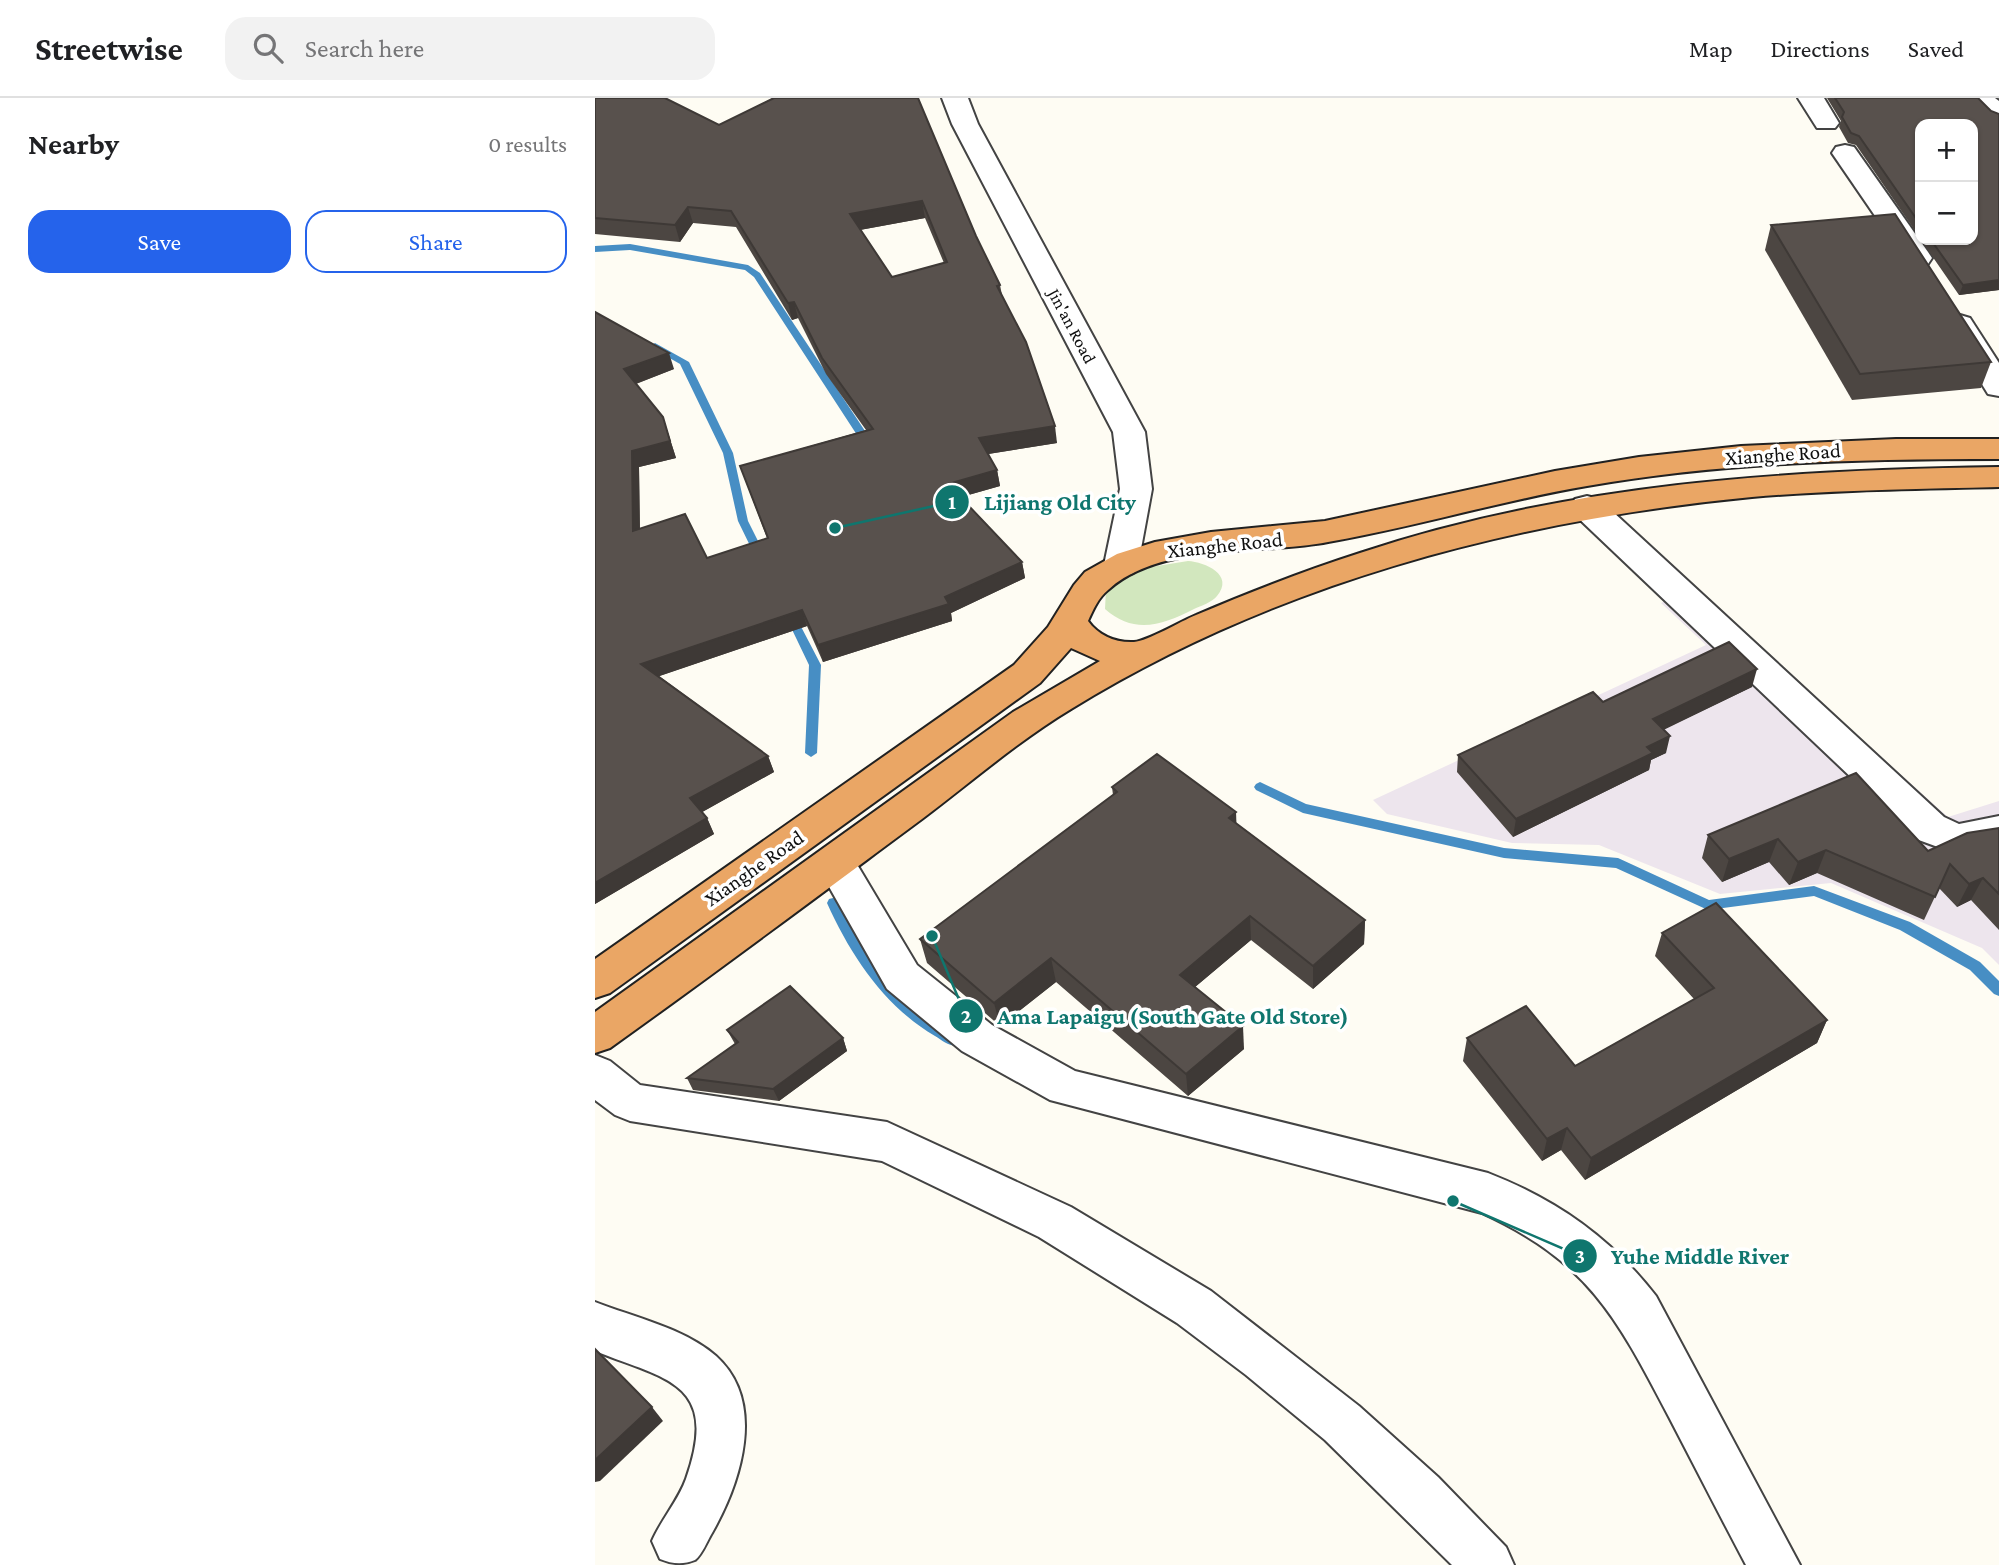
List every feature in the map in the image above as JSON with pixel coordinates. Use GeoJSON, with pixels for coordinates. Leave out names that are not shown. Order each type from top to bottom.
{"type":"FeatureCollection","features":[{"type":"Feature","properties":{"kind":"highway","name":"Xianghe Road"},"geometry":{"type":"LineString","coordinates":[[595,981],[1027,674],[1053,646],[1070,620],[1077,602],[1101,576],[1121,565],[1163,551],[1324,532],[1524,487],[1658,465],[1788,453],[1999,449]]}},
{"type":"Feature","properties":{"kind":"highway","name":"Xianghe Road"},"geometry":{"type":"LineString","coordinates":[[595,1035],[1058,699],[1139,655],[1250,581],[1587,507],[1672,493],[1801,481],[1999,477]]}},
{"type":"Feature","properties":{"kind":"highway"},"geometry":{"type":"LineString","coordinates":[[1218,544],[1250,581]]}},
{"type":"Feature","properties":{"kind":"highway"},"geometry":{"type":"LineString","coordinates":[[1070,620],[1073,629],[1090,644],[1104,651],[1139,655]]}},
{"type":"Feature","properties":{"kind":"street","name":"Jin'an Road"},"geometry":{"type":"LineString","coordinates":[[955,98],[965,124],[1129,432],[1136,489],[1135,508],[1121,565]]}},
{"type":"Feature","properties":{"kind":"street"},"geometry":{"type":"LineString","coordinates":[[1811,98],[1826,123]]}},
{"type":"Feature","properties":{"kind":"street"},"geometry":{"type":"LineString","coordinates":[[1980,98],[1999,114]]}},
{"type":"Feature","properties":{"kind":"street"},"geometry":{"type":"LineString","coordinates":[[1845,153],[1941,294],[1999,387]]}},
{"type":"Feature","properties":{"kind":"street"},"geometry":{"type":"LineString","coordinates":[[1587,507],[1672,590],[1930,828],[1957,839],[1999,831]]}},
{"type":"Feature","properties":{"kind":"street"},"geometry":{"type":"LineString","coordinates":[[835,862],[902,977],[977,1038],[1065,1087],[1488,1194],[1524,1209],[1558,1228],[1589,1252],[1616,1280],[1639,1312],[1774,1565]]}},
{"type":"Feature","properties":{"kind":"street"},"geometry":{"type":"LineString","coordinates":[[595,1074],[630,1102],[887,1142],[1055,1222],[1194,1307],[1263,1358],[1342,1423],[1420,1495],[1488,1565]]}},
{"type":"Feature","properties":{"kind":"street"},"geometry":{"type":"LineString","coordinates":[[595,1325],[600,1330],[664,1351],[699,1373],[720,1402],[720,1435],[709,1489],[678,1541]]}},
{"type":"Feature","properties":{"kind":"shaded area"},"geometry":{"type":"Polygon","coordinates":[[[1692,587],[1948,817],[1999,801],[1999,965],[1982,948],[1831,883],[1720,894],[1599,845],[1512,843],[1387,814],[1373,800],[1706,645],[1661,603],[1692,587]]]}},
{"type":"Feature","properties":{"kind":"green space"},"geometry":{"type":"Polygon","coordinates":[[[1188,561],[1209,567],[1220,576],[1222,589],[1209,602],[1171,619],[1149,625],[1127,622],[1105,609],[1106,589],[1130,575],[1151,567],[1188,561]]]}},
{"type":"Feature","properties":{"kind":"building"},"geometry":{"type":"Polygon","coordinates":[[[595,98],[665,98],[719,125],[774,98],[918,98],[976,236],[1000,285],[997,286],[1026,342],[1055,426],[979,438],[997,470],[948,484],[1022,562],[945,597],[949,604],[818,645],[802,610],[641,664],[768,756],[690,798],[707,818],[595,883],[595,312],[669,353],[624,369],[663,417],[670,441],[632,451],[633,531],[685,514],[707,558],[768,538],[740,466],[873,429],[822,358],[794,302],[788,303],[731,211],[688,207],[675,225],[595,218],[595,98]],[[922,201],[850,214],[892,277],[947,262],[922,201]]]}},
{"type":"Feature","properties":{"kind":"building"},"geometry":{"type":"Polygon","coordinates":[[[1835,98],[1978,98],[1991,111],[1999,114],[1999,280],[1963,285],[1935,245],[1978,245],[1978,119],[1915,119],[1915,217],[1859,136],[1851,133],[1842,117],[1844,112],[1835,98]]]}},
{"type":"Feature","properties":{"kind":"building"},"geometry":{"type":"Polygon","coordinates":[[[1895,214],[1991,362],[1860,374],[1771,225],[1895,214]]]}},
{"type":"Feature","properties":{"kind":"building"},"geometry":{"type":"Polygon","coordinates":[[[1729,642],[1757,669],[1653,719],[1670,736],[1647,747],[1653,753],[1516,819],[1458,755],[1593,692],[1603,702],[1729,642]]]}},
{"type":"Feature","properties":{"kind":"building"},"geometry":{"type":"Polygon","coordinates":[[[1157,754],[1236,812],[1229,818],[1365,920],[1313,966],[1250,916],[1180,975],[1243,1026],[1186,1074],[1051,958],[994,1003],[920,939],[1117,792],[1112,787],[1157,754]]]}},
{"type":"Feature","properties":{"kind":"building"},"geometry":{"type":"Polygon","coordinates":[[[1856,773],[1928,851],[1967,833],[1999,828],[1999,894],[1983,878],[1969,884],[1950,864],[1935,897],[1826,850],[1798,862],[1778,839],[1729,859],[1708,835],[1856,773]]]}},
{"type":"Feature","properties":{"kind":"building"},"geometry":{"type":"Polygon","coordinates":[[[1716,903],[1827,1020],[1591,1158],[1567,1128],[1547,1139],[1467,1038],[1526,1006],[1575,1066],[1714,988],[1662,933],[1716,903]]]}},
{"type":"Feature","properties":{"kind":"building"},"geometry":{"type":"Polygon","coordinates":[[[790,986],[843,1038],[773,1089],[687,1078],[738,1042],[727,1030],[790,986]]]}},
{"type":"Feature","properties":{"kind":"building"},"geometry":{"type":"Polygon","coordinates":[[[595,1349],[652,1407],[595,1460],[595,1349]]]}},
{"type":"Feature","properties":{"kind":"waterway"},"geometry":{"type":"LineString","coordinates":[[595,249],[630,247],[748,268],[757,275],[861,433],[874,442]]}},
{"type":"Feature","properties":{"kind":"waterway"},"geometry":{"type":"LineString","coordinates":[[655,346],[684,362],[728,453],[743,521],[761,557]]}},
{"type":"Feature","properties":{"kind":"waterway"},"geometry":{"type":"LineString","coordinates":[[791,617],[815,665],[811,753]]}},
{"type":"Feature","properties":{"kind":"waterway"},"geometry":{"type":"LineString","coordinates":[[1260,787],[1303,808],[1504,853],[1618,863],[1708,905],[1814,891],[1905,926],[1975,966],[1999,990]]}},
{"type":"Feature","properties":{"kind":"waterway"},"geometry":{"type":"LineString","coordinates":[[833,903],[855,945],[882,982],[915,1015],[955,1041]]}},
{"type":"Feature","properties":{"kind":"place","name":"Lijiang Old City"},"geometry":{"type":"Point","coordinates":[835,528]}},
{"type":"Feature","properties":{"kind":"place","name":"Ama Lapaigu (South Gate Old Store)"},"geometry":{"type":"Point","coordinates":[932,936]}},
{"type":"Feature","properties":{"kind":"place","name":"Yuhe Middle River"},"geometry":{"type":"Point","coordinates":[1453,1201]}}]}
